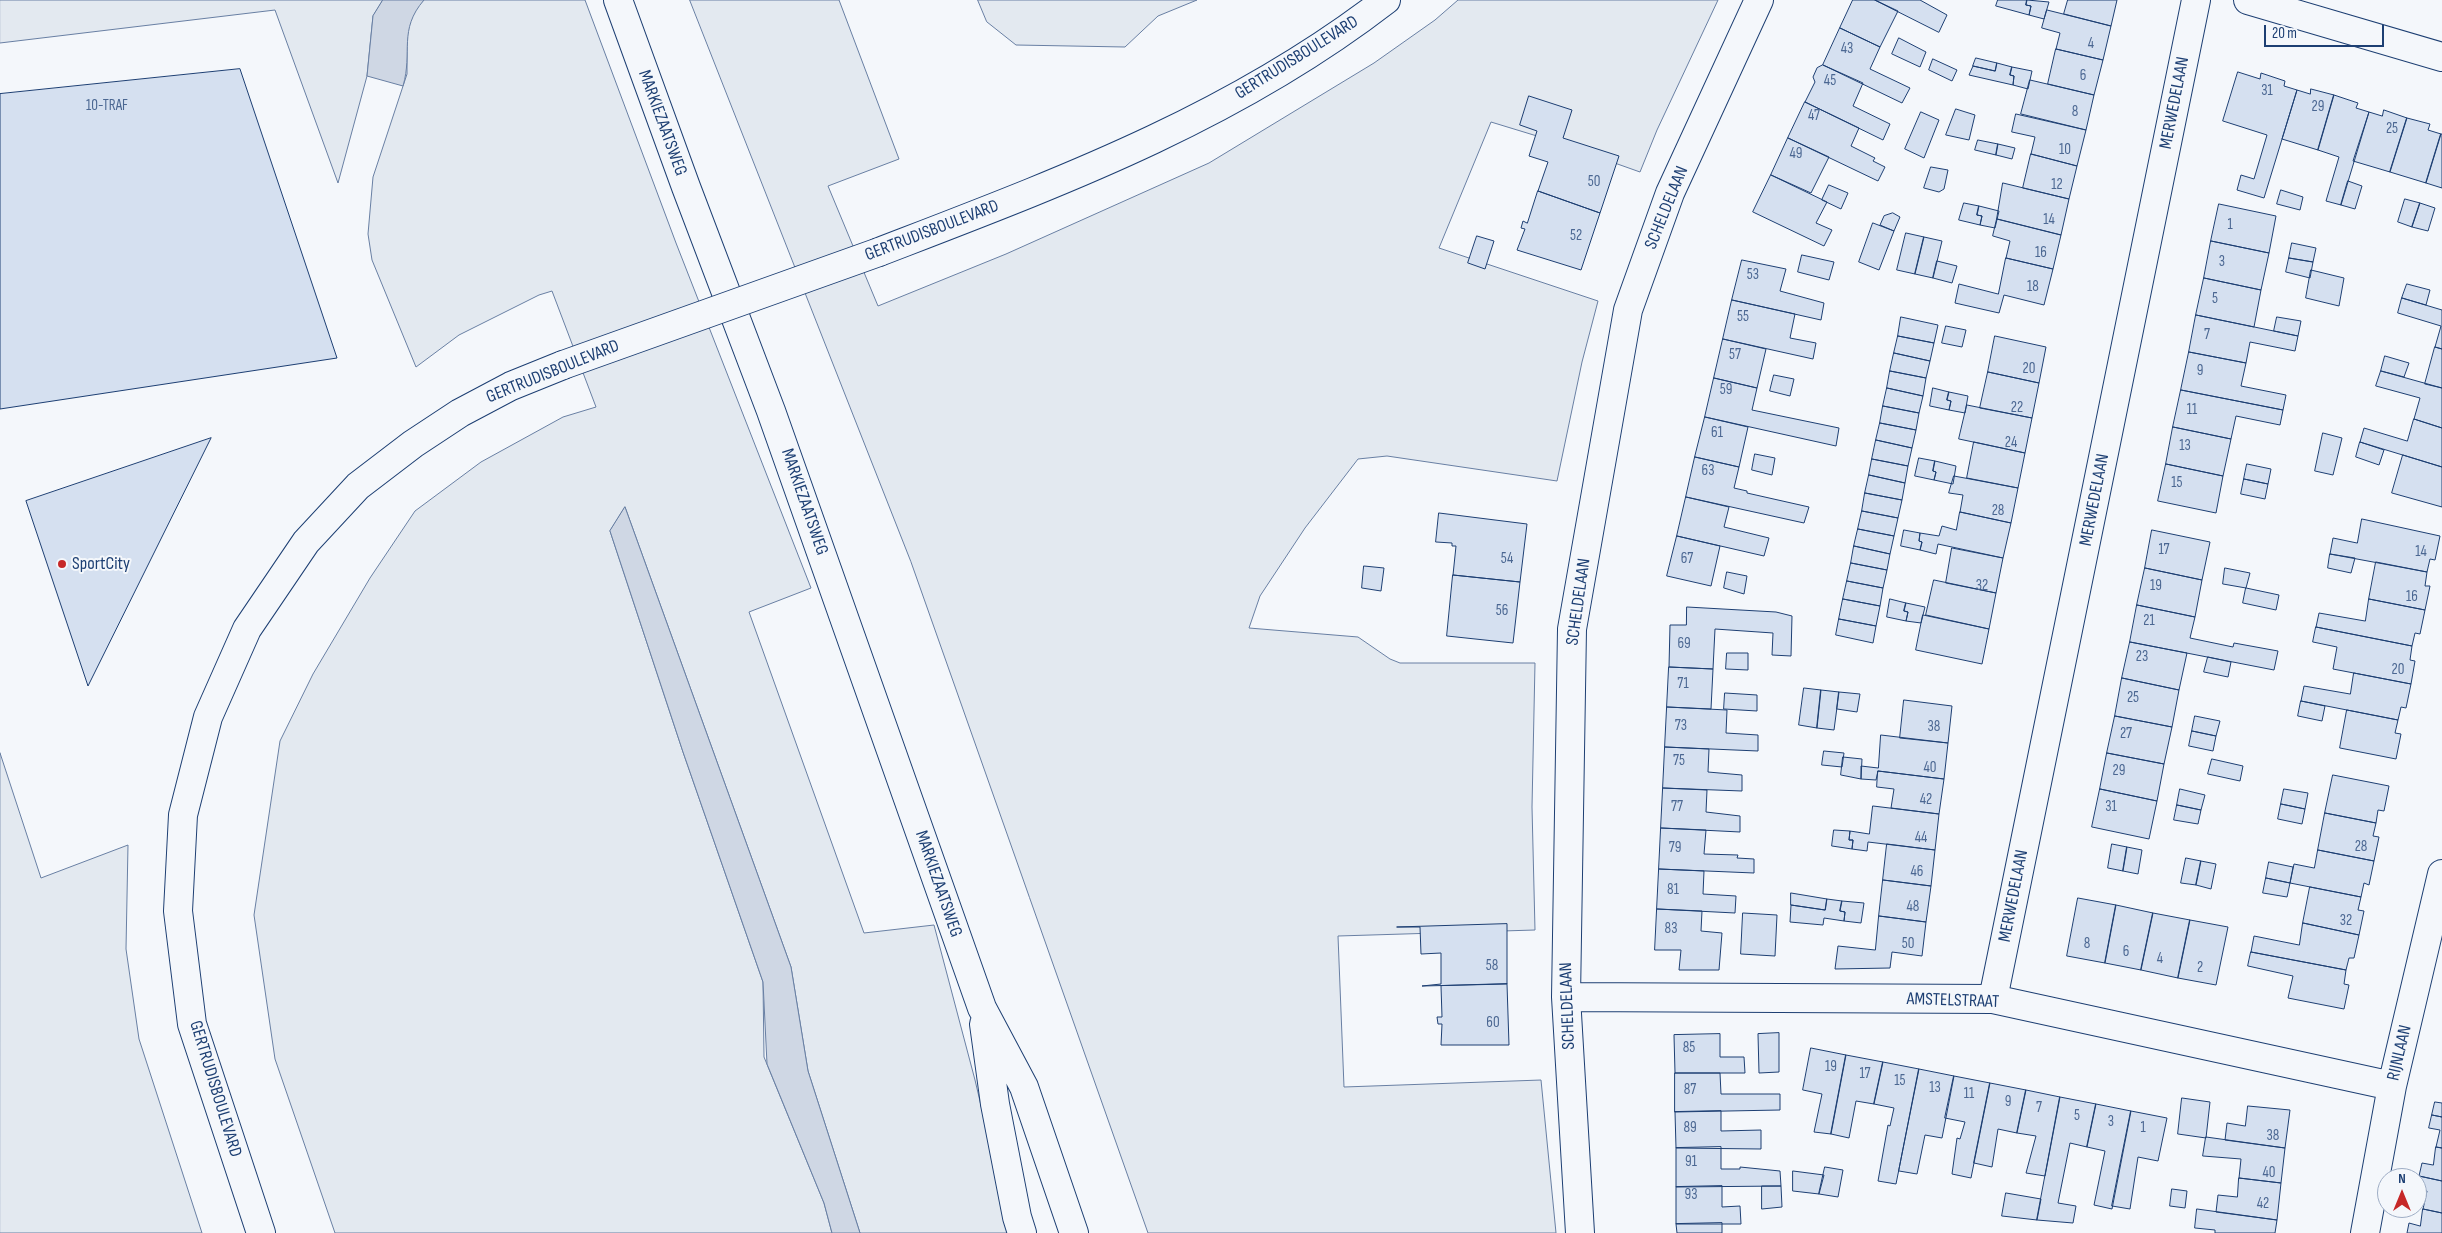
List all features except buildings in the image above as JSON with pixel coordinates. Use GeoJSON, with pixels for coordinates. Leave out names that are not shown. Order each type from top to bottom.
{"type":"FeatureCollection","features":[{"type":"Feature","properties":{"kind":"street","name":"MARKIEZAATSWEG"},"geometry":{"type":"LineString","coordinates":[[618,0],[686,187],[775,420],[982,1008],[1024,1087],[1074,1233]]}},
{"type":"Feature","properties":{"kind":"street","name":"GERTRUDISBOULEVARD"},"geometry":{"type":"LineString","coordinates":[[260,1233],[192,1024],[178,911],[183,815],[208,717],[247,629],[306,542],[358,486],[413,444],[460,413],[511,386],[563,365],[879,252],[1054,185],[1164,135],[1273,78],[1351,26],[1386,0]]}},
{"type":"Feature","properties":{"kind":"street","name":"SCHELDELAAN"},"geometry":{"type":"LineString","coordinates":[[1580,1233],[1566,997],[1572,629],[1628,310],[1670,193],[1759,0]]}},
{"type":"Feature","properties":{"kind":"street","name":"MERWEDELAAN"},"geometry":{"type":"LineString","coordinates":[[1993,999],[2196,0]]}},
{"type":"Feature","properties":{"kind":"street"},"geometry":{"type":"LineString","coordinates":[[2248,0],[2442,57]]}},
{"type":"Feature","properties":{"kind":"street","name":"RIJNLAAN"},"geometry":{"type":"LineString","coordinates":[[2365,1233],[2392,1086],[2442,874]]}},
{"type":"Feature","properties":{"kind":"street","name":"AMSTELSTRAAT"},"geometry":{"type":"LineString","coordinates":[[1566,997],[1993,999],[2392,1086]]}},
{"type":"Feature","properties":{"kind":"street","name":"MARKIEZAATSWEG"},"geometry":{"type":"LineString","coordinates":[[982,1008],[995,1104],[1017,1217],[1022,1233]]}},
{"type":"Feature","properties":{"kind":"shaded area"},"geometry":{"type":"Polygon","coordinates":[[[0,0],[383,0],[373,16],[367,76],[338,183],[275,10],[0,43],[0,0]]]}},
{"type":"Feature","properties":{"kind":"shaded area"},"geometry":{"type":"Polygon","coordinates":[[[383,0],[424,0],[411,21],[406,74],[403,86],[367,76],[373,16],[383,0]]]}},
{"type":"Feature","properties":{"kind":"shaded area"},"geometry":{"type":"Polygon","coordinates":[[[424,0],[585,0],[676,243],[811,588],[749,612],[864,933],[934,925],[975,1080],[1011,1233],[860,1233],[808,1071],[791,967],[625,507],[610,531],[683,752],[763,982],[764,1057],[824,1203],[832,1233],[335,1233],[275,1059],[254,915],[280,741],[313,674],[370,578],[415,511],[481,462],[563,417],[596,407],[552,291],[539,295],[459,335],[416,367],[372,260],[368,234],[373,177],[407,74],[407,32],[413,12],[424,0]]]}},
{"type":"Feature","properties":{"kind":"shaded area"},"geometry":{"type":"Polygon","coordinates":[[[690,0],[839,0],[899,159],[828,186],[878,306],[1006,254],[1209,163],[1374,63],[1435,20],[1458,0],[1718,0],[1657,130],[1640,172],[1550,140],[1491,122],[1439,248],[1598,301],[1582,362],[1557,481],[1387,456],[1358,459],[1305,528],[1260,596],[1249,628],[1358,637],[1390,659],[1400,663],[1535,663],[1532,807],[1535,930],[1338,936],[1344,1087],[1541,1080],[1556,1233],[1148,1233],[911,562],[690,0]]]}},
{"type":"Feature","properties":{"kind":"shaded area"},"geometry":{"type":"Polygon","coordinates":[[[978,0],[1197,0],[1158,16],[1125,47],[1016,45],[987,22],[978,0]]]}},
{"type":"Feature","properties":{"kind":"shaded area"},"geometry":{"type":"Polygon","coordinates":[[[625,507],[791,967],[808,1071],[860,1233],[832,1233],[824,1203],[767,1064],[763,982],[683,752],[610,531],[625,507]]]}},
{"type":"Feature","properties":{"kind":"shaded area"},"geometry":{"type":"Polygon","coordinates":[[[0,753],[41,878],[128,845],[126,949],[139,1039],[202,1233],[0,1233],[0,753]]]}},
{"type":"Feature","properties":{"kind":"place","name":"SportCity"},"geometry":{"type":"Point","coordinates":[62,564]}}]}
